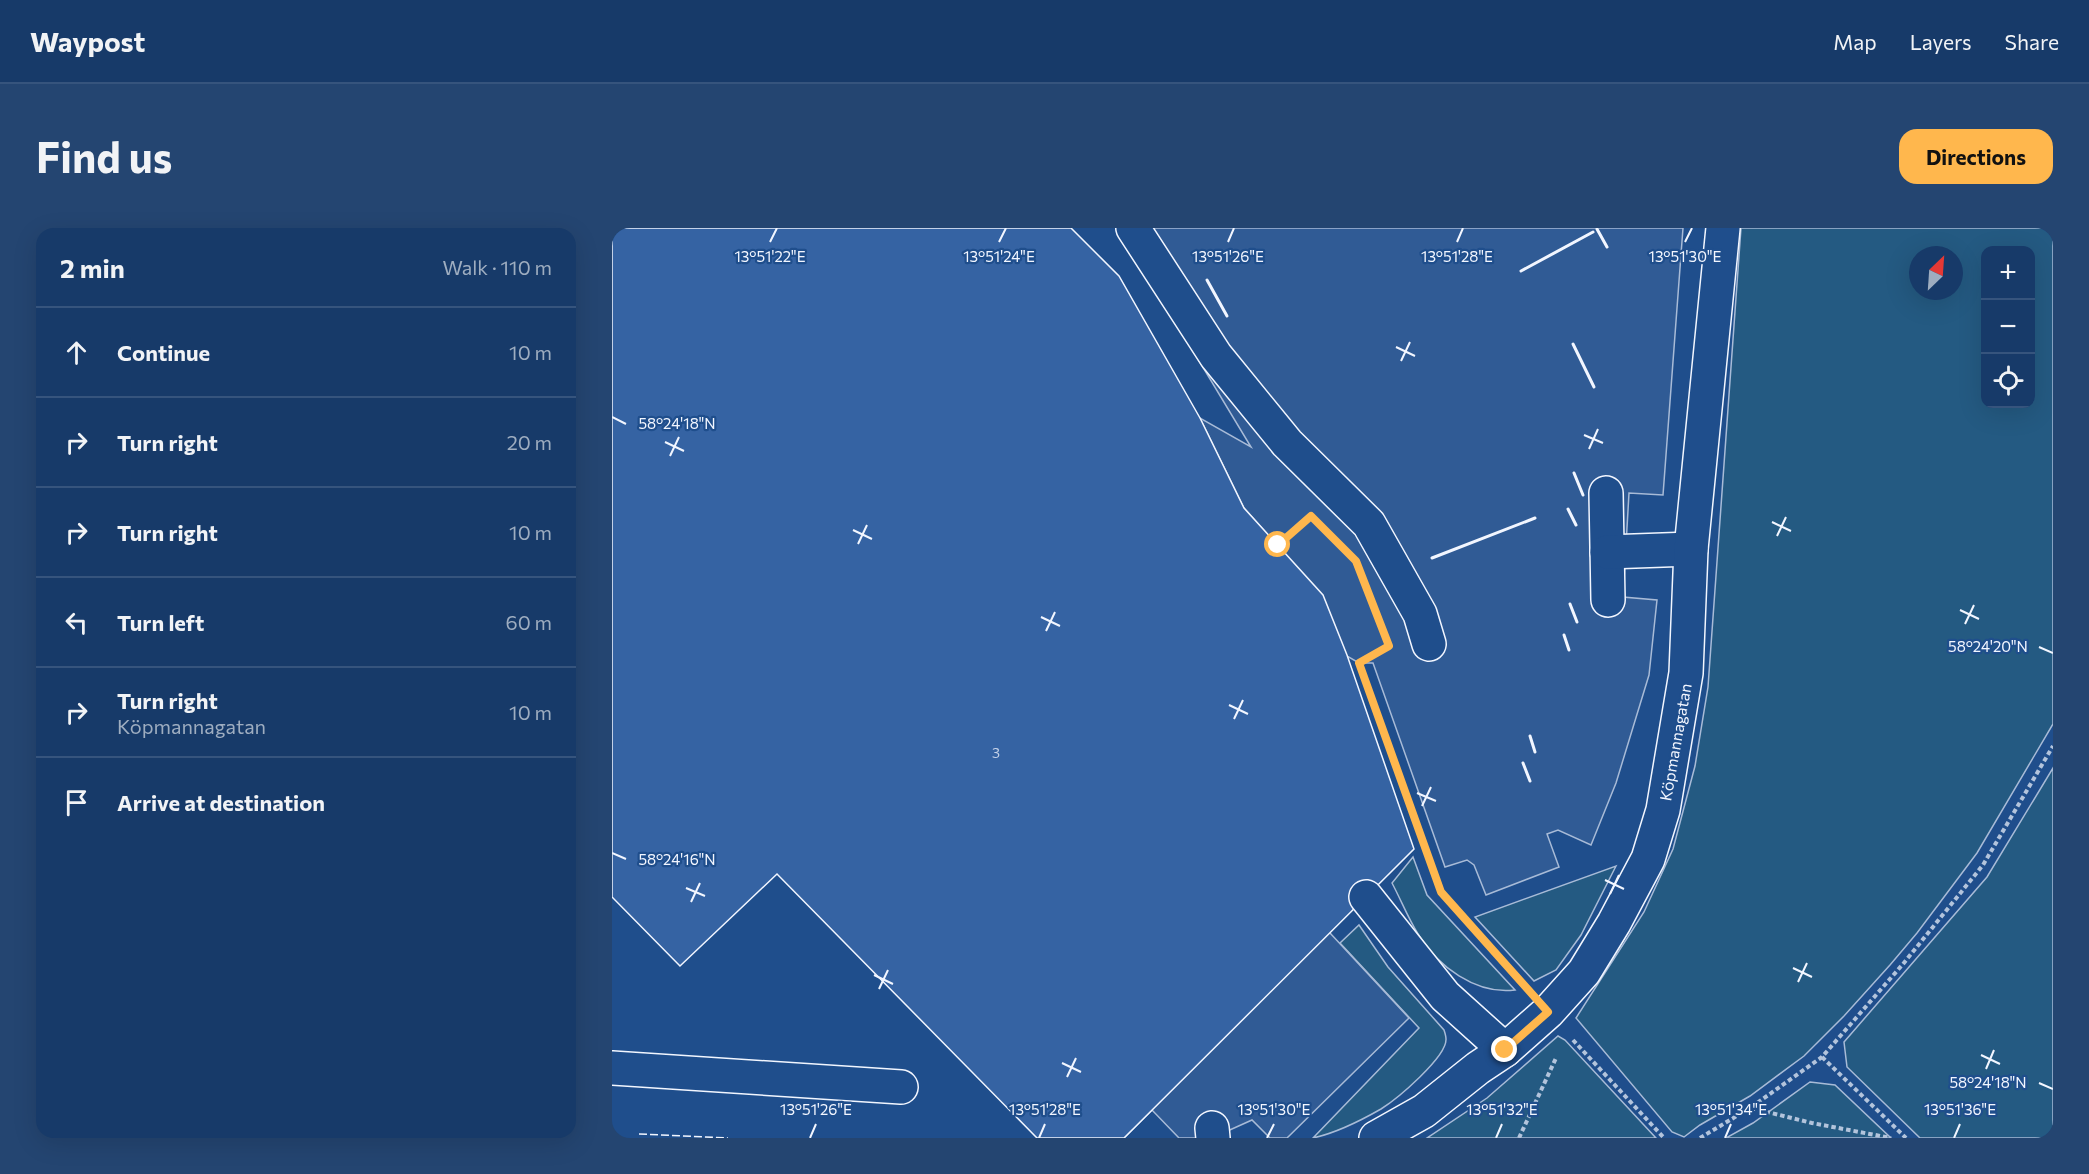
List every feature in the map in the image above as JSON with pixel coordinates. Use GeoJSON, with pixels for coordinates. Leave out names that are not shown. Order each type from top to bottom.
{"type":"FeatureCollection","features":[{"type":"Feature","properties":{"kind":"street"},"geometry":{"type":"LineString","coordinates":[[1133,228],[1216,356],[1287,443],[1369,524],[1420,615],[1429,644]]}},
{"type":"Feature","properties":{"kind":"street","name":"Köpmannagatan"},"geometry":{"type":"LineString","coordinates":[[1376,1138],[1424,1111],[1478,1068],[1505,1050],[1557,1022],[1648,859],[1663,810],[1686,673],[1691,549],[1723,228]]}},
{"type":"Feature","properties":{"kind":"street"},"geometry":{"type":"LineString","coordinates":[[1606,493],[1608,600]]}},
{"type":"Feature","properties":{"kind":"street"},"geometry":{"type":"LineString","coordinates":[[1607,552],[1691,549]]}},
{"type":"Feature","properties":{"kind":"street"},"geometry":{"type":"LineString","coordinates":[[1366,897],[1445,996],[1505,1050]]}},
{"type":"Feature","properties":{"kind":"street"},"geometry":{"type":"LineString","coordinates":[[612,1068],[901,1087]]}},
{"type":"Feature","properties":{"kind":"path"},"geometry":{"type":"LineString","coordinates":[[1278,545],[1311,516]]}},
{"type":"Feature","properties":{"kind":"path"},"geometry":{"type":"LineString","coordinates":[[1385,635],[1389,646],[1359,663],[1441,892],[1664,1138]]}},
{"type":"Feature","properties":{"kind":"path"},"geometry":{"type":"LineString","coordinates":[[1700,1138],[1750,1108],[1822,1057],[1903,964],[1983,865],[2053,746]]}},
{"type":"Feature","properties":{"kind":"path"},"geometry":{"type":"LineString","coordinates":[[1519,1138],[1551,1073],[1557,1022]]}},
{"type":"Feature","properties":{"kind":"path"},"geometry":{"type":"LineString","coordinates":[[1822,1057],[1906,1138]]}},
{"type":"Feature","properties":{"kind":"path"},"geometry":{"type":"LineString","coordinates":[[1750,1108],[1891,1138]]}},
{"type":"Feature","properties":{"kind":"shaded area"},"geometry":{"type":"Polygon","coordinates":[[[1119,228],[1683,228],[1663,495],[1629,493],[1623,597],[1657,600],[1649,675],[1616,783],[1591,845],[1558,830],[1547,834],[1559,867],[1486,895],[1474,865],[1467,860],[1445,867],[1373,663],[1359,663],[1347,656],[1330,933],[1409,1018],[1287,1138],[1270,1138],[1252,1120],[1212,1138],[1179,1138],[1152,1110],[1124,1138],[1038,1138],[1277,545],[1244,508],[1200,418],[1251,447],[1119,228]]]}},
{"type":"Feature","properties":{"kind":"shaded area"},"geometry":{"type":"Polygon","coordinates":[[[1741,228],[2053,228],[2053,724],[1977,853],[1890,965],[1804,1056],[1750,1096],[1684,1137],[1672,1132],[1576,1018],[1644,912],[1673,849],[1695,766],[1708,687],[1741,228]]]}},
{"type":"Feature","properties":{"kind":"shaded area"},"geometry":{"type":"Polygon","coordinates":[[[2053,768],[2053,1138],[1920,1138],[1847,1067],[1844,1042],[1987,877],[2053,768]]]}},
{"type":"Feature","properties":{"kind":"shaded area"},"geometry":{"type":"Polygon","coordinates":[[[1413,857],[1427,895],[1515,990],[1486,988],[1472,983],[1447,967],[1426,946],[1411,922],[1392,883],[1413,857]]]}},
{"type":"Feature","properties":{"kind":"shaded area"},"geometry":{"type":"Polygon","coordinates":[[[1616,866],[1581,935],[1556,970],[1534,981],[1475,917],[1616,866]]]}},
{"type":"Feature","properties":{"kind":"shaded area"},"geometry":{"type":"Polygon","coordinates":[[[1359,925],[1388,967],[1444,1030],[1446,1039],[1439,1056],[1409,1087],[1388,1104],[1348,1126],[1313,1138],[1419,1028],[1340,943],[1359,925]]]}},
{"type":"Feature","properties":{"kind":"shaded area"},"geometry":{"type":"Polygon","coordinates":[[[1558,1036],[1565,1040],[1656,1138],[1427,1138],[1487,1098],[1558,1036]]]}},
{"type":"Feature","properties":{"kind":"shaded area"},"geometry":{"type":"Polygon","coordinates":[[[1810,1082],[1835,1085],[1891,1138],[1726,1138],[1753,1123],[1810,1082]]]}},
{"type":"Feature","properties":{"kind":"building"},"geometry":{"type":"Polygon","coordinates":[[[612,228],[1071,228],[1119,276],[1200,418],[1244,508],[1323,595],[1347,655],[1414,849],[1124,1138],[1037,1138],[777,874],[680,966],[612,897],[612,228]]]}},
{"type":"Feature","properties":{"kind":"fence"},"geometry":{"type":"LineString","coordinates":[[639,1134],[728,1138]]}},
{"type":"Feature","properties":{"kind":"wall"},"geometry":{"type":"LineString","coordinates":[[1597,229],[1607,247]]}},
{"type":"Feature","properties":{"kind":"wall"},"geometry":{"type":"LineString","coordinates":[[1521,271],[1593,232]]}},
{"type":"Feature","properties":{"kind":"wall"},"geometry":{"type":"LineString","coordinates":[[1207,280],[1227,316]]}},
{"type":"Feature","properties":{"kind":"wall"},"geometry":{"type":"LineString","coordinates":[[1573,344],[1594,387]]}},
{"type":"Feature","properties":{"kind":"wall"},"geometry":{"type":"LineString","coordinates":[[1574,473],[1583,495]]}},
{"type":"Feature","properties":{"kind":"wall"},"geometry":{"type":"LineString","coordinates":[[1568,509],[1576,525]]}},
{"type":"Feature","properties":{"kind":"wall"},"geometry":{"type":"LineString","coordinates":[[1432,558],[1535,518]]}},
{"type":"Feature","properties":{"kind":"wall"},"geometry":{"type":"LineString","coordinates":[[1570,604],[1577,622]]}},
{"type":"Feature","properties":{"kind":"wall"},"geometry":{"type":"LineString","coordinates":[[1564,635],[1569,650]]}},
{"type":"Feature","properties":{"kind":"wall"},"geometry":{"type":"LineString","coordinates":[[1530,736],[1535,752]]}},
{"type":"Feature","properties":{"kind":"wall"},"geometry":{"type":"LineString","coordinates":[[1523,763],[1530,781]]}},
{"type":"Feature","properties":{"kind":"route"},"geometry":{"type":"LineString","coordinates":[[1278,545],[1311,516],[1356,561],[1389,646],[1359,663],[1441,892],[1548,1012],[1505,1050]]}}]}
